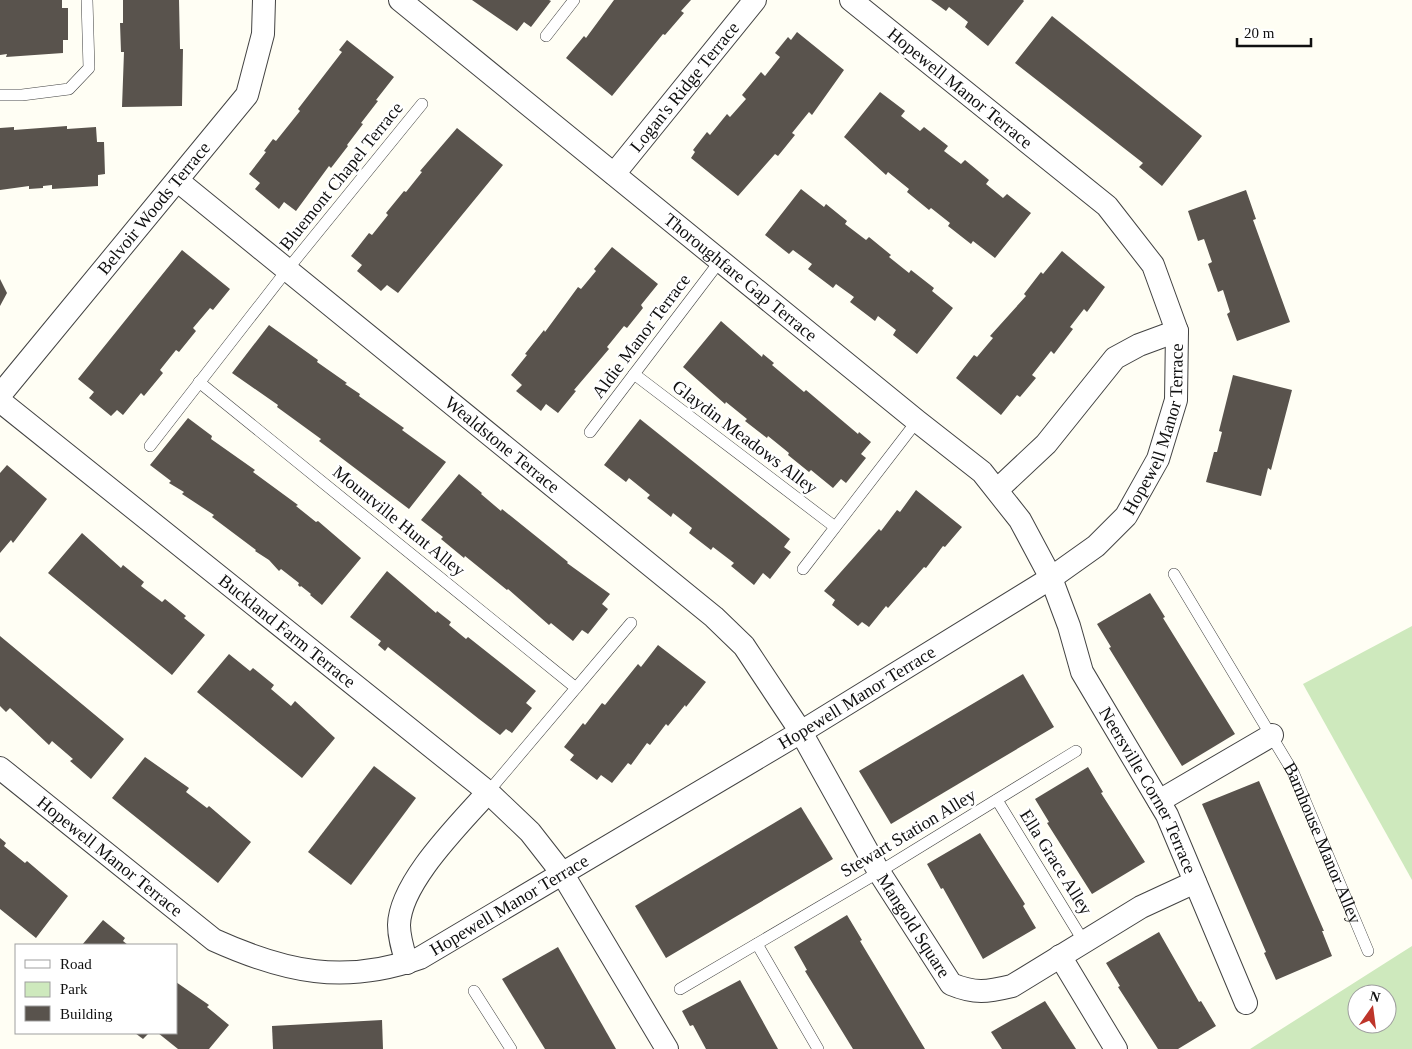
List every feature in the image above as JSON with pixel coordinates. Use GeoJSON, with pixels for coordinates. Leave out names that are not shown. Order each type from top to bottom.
{"type":"FeatureCollection","features":[{"type":"Feature","properties":{"kind":"street","name":"Belvoir Woods Terrace"},"geometry":{"type":"LineString","coordinates":[[0,395],[247,95],[263,34],[264,0]]}},
{"type":"Feature","properties":{"kind":"street","name":"Thoroughfare Gap Terrace"},"geometry":{"type":"LineString","coordinates":[[400,0],[982,472],[1020,520],[1051,578]]}},
{"type":"Feature","properties":{"kind":"street","name":"Logan's Ridge Terrace"},"geometry":{"type":"LineString","coordinates":[[614,174],[755,0]]}},
{"type":"Feature","properties":{"kind":"street","name":"Hopewell Manor Terrace"},"geometry":{"type":"LineString","coordinates":[[0,768],[214,940],[246,955],[305,972],[335,973],[407,963],[420,958],[801,732],[1051,578],[1096,546],[1126,516],[1158,459],[1176,400],[1177,331],[1153,265],[1107,206],[851,0]]}},
{"type":"Feature","properties":{"kind":"street","name":"Wealdstone Terrace"},"geometry":{"type":"LineString","coordinates":[[178,181],[714,617],[744,646],[801,732]]}},
{"type":"Feature","properties":{"kind":"street"},"geometry":{"type":"LineString","coordinates":[[997,490],[1046,444],[1115,358],[1139,345],[1177,331]]}},
{"type":"Feature","properties":{"kind":"street","name":"Buckland Farm Terrace"},"geometry":{"type":"LineString","coordinates":[[0,401],[488,792],[530,832],[562,874],[667,1049]]}},
{"type":"Feature","properties":{"kind":"street","name":"Neersville Corner Terrace"},"geometry":{"type":"LineString","coordinates":[[1051,578],[1069,626],[1082,672],[1167,815],[1246,1004]]}},
{"type":"Feature","properties":{"kind":"street","name":"Mangold Square"},"geometry":{"type":"LineString","coordinates":[[801,732],[879,872],[951,984],[970,992],[990,992],[1012,986],[1142,907],[1196,882]]}},
{"type":"Feature","properties":{"kind":"street"},"geometry":{"type":"LineString","coordinates":[[1159,801],[1272,735]]}},
{"type":"Feature","properties":{"kind":"street"},"geometry":{"type":"LineString","coordinates":[[407,963],[401,945],[399,924],[409,890],[431,858],[488,792]]}},
{"type":"Feature","properties":{"kind":"street"},"geometry":{"type":"LineString","coordinates":[[1060,956],[1116,1049]]}},
{"type":"Feature","properties":{"kind":"lane"},"geometry":{"type":"LineString","coordinates":[[0,95],[22,96],[69,89],[89,68],[87,0]]}},
{"type":"Feature","properties":{"kind":"lane"},"geometry":{"type":"LineString","coordinates":[[546,36],[574,0]]}},
{"type":"Feature","properties":{"kind":"lane","name":"Bluemont Chapel Terrace"},"geometry":{"type":"LineString","coordinates":[[287,270],[422,104]]}},
{"type":"Feature","properties":{"kind":"lane","name":"Aldie Manor Terrace"},"geometry":{"type":"LineString","coordinates":[[590,432],[720,261]]}},
{"type":"Feature","properties":{"kind":"lane"},"geometry":{"type":"LineString","coordinates":[[150,446],[287,270]]}},
{"type":"Feature","properties":{"kind":"lane","name":"Glaydin Meadows Alley"},"geometry":{"type":"LineString","coordinates":[[634,374],[835,527]]}},
{"type":"Feature","properties":{"kind":"lane","name":"Mountville Hunt Alley"},"geometry":{"type":"LineString","coordinates":[[199,382],[576,688]]}},
{"type":"Feature","properties":{"kind":"lane"},"geometry":{"type":"LineString","coordinates":[[803,569],[917,421]]}},
{"type":"Feature","properties":{"kind":"lane","name":"Barnhouse Manor Alley"},"geometry":{"type":"LineString","coordinates":[[1174,574],[1293,772],[1368,951]]}},
{"type":"Feature","properties":{"kind":"lane"},"geometry":{"type":"LineString","coordinates":[[488,792],[631,623]]}},
{"type":"Feature","properties":{"kind":"lane","name":"Stewart Station Alley"},"geometry":{"type":"LineString","coordinates":[[680,989],[879,872],[1076,751]]}},
{"type":"Feature","properties":{"kind":"lane","name":"Ella Grace Alley"},"geometry":{"type":"LineString","coordinates":[[997,800],[1084,942]]}},
{"type":"Feature","properties":{"kind":"lane"},"geometry":{"type":"LineString","coordinates":[[757,944],[818,1049]]}},
{"type":"Feature","properties":{"kind":"lane"},"geometry":{"type":"LineString","coordinates":[[474,991],[511,1049]]}},
{"type":"Feature","properties":{"kind":"green space"},"geometry":{"type":"Polygon","coordinates":[[[1412,626],[1412,880],[1303,684],[1412,626]]]}},
{"type":"Feature","properties":{"kind":"green space"},"geometry":{"type":"Polygon","coordinates":[[[1412,946],[1412,1049],[1250,1049],[1347,987],[1347,1034],[1397,1034],[1397,984],[1352,984],[1412,946]]]}},
{"type":"Feature","properties":{"kind":"building"},"geometry":{"type":"Polygon","coordinates":[[[0,0],[62,0],[62,8],[68,8],[68,40],[63,40],[63,53],[6,57],[7,54],[0,55],[0,0]]]}},
{"type":"Feature","properties":{"kind":"building"},"geometry":{"type":"Polygon","coordinates":[[[123,0],[179,0],[180,49],[183,49],[182,106],[122,107],[124,52],[121,52],[120,23],[123,23],[123,0]]]}},
{"type":"Feature","properties":{"kind":"building"},"geometry":{"type":"Polygon","coordinates":[[[472,0],[551,1],[531,27],[524,22],[517,31],[472,0]]]}},
{"type":"Feature","properties":{"kind":"building"},"geometry":{"type":"Polygon","coordinates":[[[614,0],[691,0],[681,11],[684,13],[665,35],[663,34],[612,96],[566,58],[584,36],[586,38],[614,0]]]}},
{"type":"Feature","properties":{"kind":"building"},"geometry":{"type":"Polygon","coordinates":[[[931,0],[1024,1],[988,46],[965,27],[968,22],[949,7],[946,11],[931,0]]]}},
{"type":"Feature","properties":{"kind":"building"},"geometry":{"type":"Polygon","coordinates":[[[1052,16],[1202,136],[1162,186],[1139,167],[1143,163],[1015,63],[1052,16]]]}},
{"type":"Feature","properties":{"kind":"building"},"geometry":{"type":"Polygon","coordinates":[[[797,32],[844,70],[812,115],[809,112],[792,133],[795,135],[778,156],[775,154],[738,196],[691,158],[695,152],[693,150],[707,132],[710,135],[727,114],[730,117],[746,99],[742,95],[761,72],[765,76],[780,57],[775,53],[788,37],[791,40],[797,32]]]}},
{"type":"Feature","properties":{"kind":"building"},"geometry":{"type":"Polygon","coordinates":[[[347,40],[394,77],[376,100],[378,101],[361,123],[363,124],[348,146],[331,168],[329,166],[296,211],[284,202],[279,209],[255,189],[260,183],[249,174],[266,152],[264,151],[273,139],[276,141],[300,111],[298,109],[342,52],[339,50],[347,40]]]}},
{"type":"Feature","properties":{"kind":"building"},"geometry":{"type":"Polygon","coordinates":[[[880,92],[905,111],[901,116],[920,131],[924,127],[948,146],[944,151],[961,164],[965,160],[989,180],[986,184],[1003,198],[1007,194],[1031,213],[995,258],[973,241],[971,244],[948,226],[950,223],[931,208],[929,210],[907,192],[909,189],[888,172],[886,175],[844,137],[880,92]]]}},
{"type":"Feature","properties":{"kind":"building"},"geometry":{"type":"Polygon","coordinates":[[[67,126],[67,129],[96,127],[97,142],[104,142],[105,174],[98,175],[98,186],[52,189],[52,185],[43,186],[43,188],[29,189],[29,186],[0,190],[0,128],[14,127],[14,130],[67,126]]]}},
{"type":"Feature","properties":{"kind":"building"},"geometry":{"type":"Polygon","coordinates":[[[457,128],[503,165],[398,293],[387,285],[381,291],[357,271],[362,265],[351,256],[369,233],[372,235],[388,215],[386,213],[404,191],[406,192],[422,172],[420,171],[457,128]]]}},
{"type":"Feature","properties":{"kind":"building"},"geometry":{"type":"Polygon","coordinates":[[[801,189],[824,207],[826,204],[847,221],[845,224],[866,240],[869,237],[909,273],[911,270],[934,288],[932,291],[953,308],[917,354],[893,335],[896,330],[878,316],[875,321],[850,302],[854,297],[836,284],[833,288],[808,269],[812,264],[793,250],[789,254],[765,235],[801,189]]]}},
{"type":"Feature","properties":{"kind":"building"},"geometry":{"type":"Polygon","coordinates":[[[1246,190],[1256,219],[1253,220],[1290,322],[1237,341],[1227,314],[1230,312],[1223,290],[1218,292],[1208,264],[1212,262],[1204,239],[1198,241],[1188,211],[1246,190]]]}},
{"type":"Feature","properties":{"kind":"building"},"geometry":{"type":"Polygon","coordinates":[[[612,247],[658,284],[641,305],[643,308],[627,328],[624,326],[607,347],[609,349],[574,390],[576,391],[558,413],[546,404],[541,411],[516,391],[522,385],[511,375],[527,355],[525,354],[544,330],[545,332],[578,287],[581,289],[596,271],[594,269],[612,247]]]}},
{"type":"Feature","properties":{"kind":"building"},"geometry":{"type":"Polygon","coordinates":[[[182,250],[230,289],[213,310],[210,308],[193,328],[196,331],[179,352],[176,350],[160,370],[163,373],[144,396],[141,393],[123,415],[117,410],[111,416],[89,398],[94,392],[78,379],[182,250]]]}},
{"type":"Feature","properties":{"kind":"building"},"geometry":{"type":"Polygon","coordinates":[[[1062,251],[1105,287],[1087,312],[1084,309],[1070,327],[1073,329],[1054,354],[1051,351],[1032,375],[1036,378],[1020,397],[1017,395],[1001,415],[956,378],[974,355],[977,357],[993,338],[990,336],[1026,296],[1024,294],[1041,272],[1043,274],[1062,251]]]}},
{"type":"Feature","properties":{"kind":"building"},"geometry":{"type":"Polygon","coordinates":[[[0,279],[7,293],[0,306],[0,279]]]}},
{"type":"Feature","properties":{"kind":"building"},"geometry":{"type":"Polygon","coordinates":[[[721,321],[762,357],[763,354],[774,363],[772,365],[804,392],[806,390],[858,434],[859,432],[871,442],[861,454],[866,458],[846,483],[841,479],[833,488],[811,470],[809,472],[768,436],[767,438],[745,421],[747,419],[726,402],[725,404],[683,367],[721,321]]]}},
{"type":"Feature","properties":{"kind":"building"},"geometry":{"type":"Polygon","coordinates":[[[269,325],[318,360],[317,362],[360,394],[359,396],[404,428],[402,430],[446,462],[409,509],[319,441],[321,439],[277,407],[278,405],[232,373],[269,325]]]}},
{"type":"Feature","properties":{"kind":"building"},"geometry":{"type":"Polygon","coordinates":[[[1233,375],[1292,390],[1271,470],[1268,468],[1261,496],[1206,482],[1214,452],[1217,452],[1222,432],[1219,431],[1233,375]]]}},
{"type":"Feature","properties":{"kind":"building"},"geometry":{"type":"Polygon","coordinates":[[[188,418],[212,436],[211,439],[255,470],[253,472],[298,505],[296,506],[316,522],[318,521],[361,558],[322,605],[311,594],[300,587],[299,583],[281,569],[279,571],[269,560],[212,517],[214,515],[182,494],[184,492],[169,483],[171,481],[150,465],[188,418]]]}},
{"type":"Feature","properties":{"kind":"building"},"geometry":{"type":"Polygon","coordinates":[[[640,419],[790,539],[784,547],[791,552],[770,579],[763,573],[754,585],[731,566],[734,563],[713,547],[711,550],[689,533],[692,528],[673,513],[671,517],[647,498],[650,495],[629,478],[626,482],[604,465],[640,419]]]}},
{"type":"Feature","properties":{"kind":"building"},"geometry":{"type":"Polygon","coordinates":[[[7,465],[47,499],[13,543],[11,540],[0,553],[0,473],[7,465]]]}},
{"type":"Feature","properties":{"kind":"building"},"geometry":{"type":"Polygon","coordinates":[[[459,474],[501,511],[502,509],[567,563],[610,594],[602,604],[608,609],[588,634],[582,630],[573,641],[551,623],[549,625],[508,589],[465,556],[464,558],[441,539],[443,537],[421,520],[459,474]]]}},
{"type":"Feature","properties":{"kind":"building"},"geometry":{"type":"Polygon","coordinates":[[[916,490],[962,527],[888,608],[886,606],[869,627],[862,622],[858,626],[832,605],[835,600],[824,591],[879,529],[881,531],[897,510],[900,512],[916,490]]]}},
{"type":"Feature","properties":{"kind":"building"},"geometry":{"type":"Polygon","coordinates":[[[82,533],[121,568],[123,565],[144,582],[141,586],[162,602],[165,599],[205,635],[172,675],[48,573],[82,533]]]}},
{"type":"Feature","properties":{"kind":"building"},"geometry":{"type":"Polygon","coordinates":[[[387,571],[436,613],[437,611],[451,622],[449,625],[466,639],[468,637],[536,691],[526,703],[532,708],[512,733],[506,729],[500,735],[388,647],[385,651],[378,645],[381,641],[350,617],[387,571]]]}},
{"type":"Feature","properties":{"kind":"building"},"geometry":{"type":"Polygon","coordinates":[[[1150,593],[1165,617],[1163,618],[1235,734],[1182,766],[1109,648],[1111,647],[1097,624],[1150,593]]]}},
{"type":"Feature","properties":{"kind":"building"},"geometry":{"type":"Polygon","coordinates":[[[0,636],[124,739],[91,779],[70,761],[73,759],[52,741],[49,745],[10,708],[6,712],[0,706],[0,636]]]}},
{"type":"Feature","properties":{"kind":"building"},"geometry":{"type":"Polygon","coordinates":[[[658,645],[706,682],[686,707],[685,705],[668,726],[666,724],[650,745],[647,743],[631,765],[628,763],[612,783],[601,775],[597,780],[570,760],[574,755],[564,747],[583,723],[585,725],[602,703],[605,705],[638,664],[641,667],[658,645]]]}},
{"type":"Feature","properties":{"kind":"building"},"geometry":{"type":"Polygon","coordinates":[[[229,654],[250,671],[253,668],[274,685],[271,689],[291,706],[295,701],[335,738],[302,778],[197,692],[229,654]]]}},
{"type":"Feature","properties":{"kind":"building"},"geometry":{"type":"Polygon","coordinates":[[[1023,674],[1054,727],[891,824],[859,771],[1023,674]]]}},
{"type":"Feature","properties":{"kind":"building"},"geometry":{"type":"Polygon","coordinates":[[[145,757],[189,788],[186,792],[207,808],[209,806],[251,842],[218,883],[112,798],[145,757]]]}},
{"type":"Feature","properties":{"kind":"building"},"geometry":{"type":"Polygon","coordinates":[[[374,766],[416,798],[351,885],[308,852],[374,766]]]}},
{"type":"Feature","properties":{"kind":"building"},"geometry":{"type":"Polygon","coordinates":[[[1088,767],[1103,792],[1101,793],[1145,862],[1092,894],[1047,823],[1049,822],[1035,799],[1088,767]]]}},
{"type":"Feature","properties":{"kind":"building"},"geometry":{"type":"Polygon","coordinates":[[[1259,781],[1324,931],[1322,931],[1332,956],[1276,980],[1264,953],[1266,952],[1202,804],[1259,781]]]}},
{"type":"Feature","properties":{"kind":"building"},"geometry":{"type":"Polygon","coordinates":[[[801,807],[833,859],[666,958],[635,906],[801,807]]]}},
{"type":"Feature","properties":{"kind":"building"},"geometry":{"type":"Polygon","coordinates":[[[980,833],[1025,904],[1023,906],[1036,928],[983,959],[943,888],[941,889],[927,864],[980,833]]]}},
{"type":"Feature","properties":{"kind":"building"},"geometry":{"type":"Polygon","coordinates":[[[0,838],[6,843],[4,846],[25,863],[27,861],[68,896],[36,938],[0,909],[0,838]]]}},
{"type":"Feature","properties":{"kind":"building"},"geometry":{"type":"Polygon","coordinates":[[[847,915],[862,940],[860,941],[925,1049],[853,1049],[805,971],[807,970],[794,947],[847,915]]]}},
{"type":"Feature","properties":{"kind":"building"},"geometry":{"type":"Polygon","coordinates":[[[103,920],[125,938],[123,941],[127,944],[83,944],[103,920]]]}},
{"type":"Feature","properties":{"kind":"building"},"geometry":{"type":"Polygon","coordinates":[[[1159,932],[1199,1002],[1201,1001],[1216,1026],[1178,1049],[1158,1049],[1118,987],[1120,986],[1106,963],[1159,932]]]}},
{"type":"Feature","properties":{"kind":"building"},"geometry":{"type":"Polygon","coordinates":[[[558,947],[616,1049],[545,1049],[502,979],[558,947]]]}},
{"type":"Feature","properties":{"kind":"building"},"geometry":{"type":"Polygon","coordinates":[[[740,980],[778,1049],[706,1049],[693,1025],[690,1026],[682,1011],[740,980]]]}},
{"type":"Feature","properties":{"kind":"building"},"geometry":{"type":"Polygon","coordinates":[[[178,983],[209,1005],[207,1007],[229,1025],[209,1049],[178,1049],[159,1034],[178,1034],[178,983]]]}},
{"type":"Feature","properties":{"kind":"building"},"geometry":{"type":"Polygon","coordinates":[[[1045,1001],[1076,1049],[1002,1049],[991,1032],[1045,1001]]]}},
{"type":"Feature","properties":{"kind":"building"},"geometry":{"type":"Polygon","coordinates":[[[382,1020],[383,1049],[273,1049],[272,1026],[382,1020]]]}},
{"type":"Feature","properties":{"kind":"building"},"geometry":{"type":"Polygon","coordinates":[[[136,1034],[148,1034],[143,1039],[136,1034]]]}}]}
